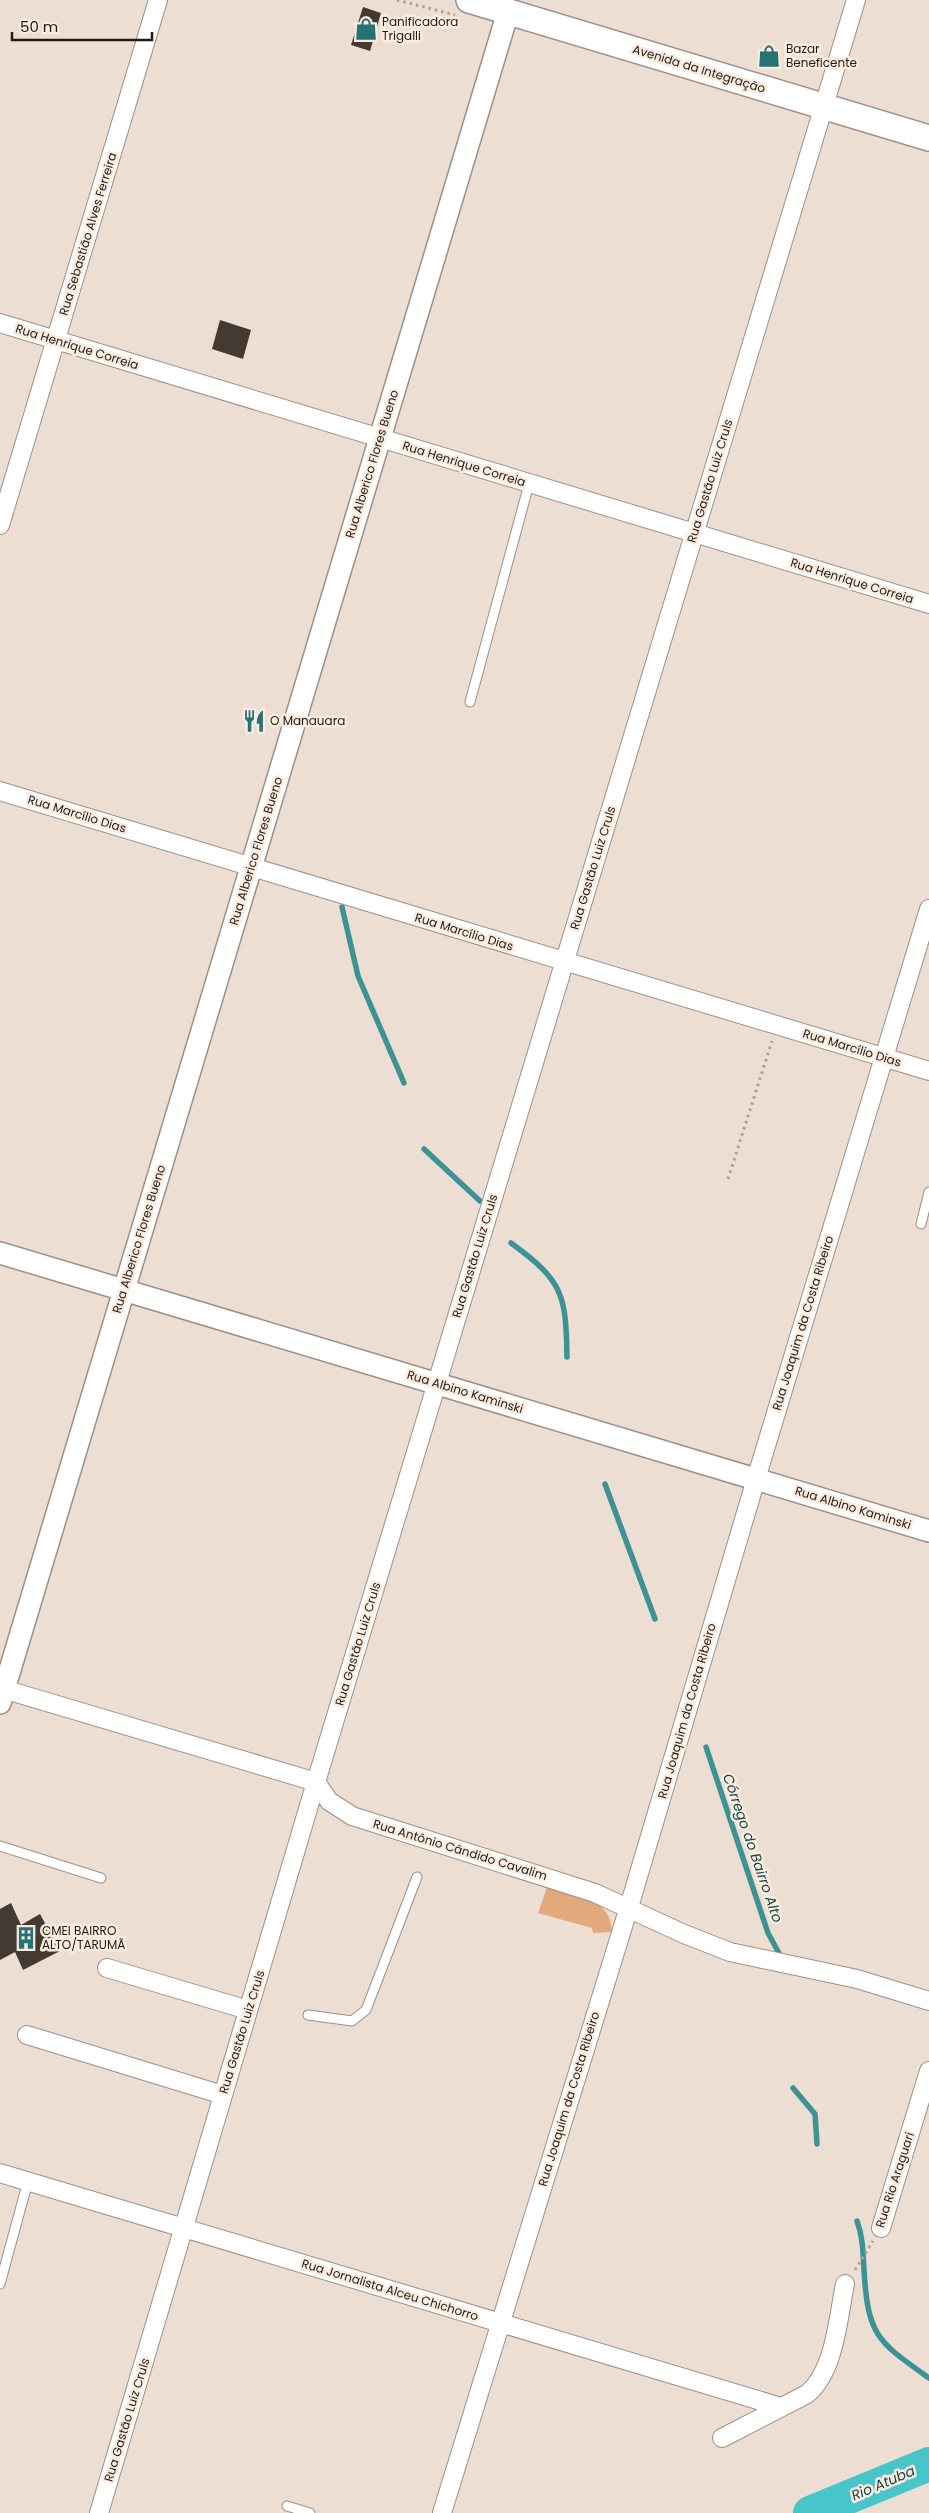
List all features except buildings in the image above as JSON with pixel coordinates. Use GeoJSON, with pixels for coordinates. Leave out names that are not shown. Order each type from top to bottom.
{"type":"FeatureCollection","features":[{"type":"Feature","properties":{"kind":"main road","name":"Avenida da Integração"},"geometry":{"type":"LineString","coordinates":[[466,8],[510,6],[929,138]]}},
{"type":"Feature","properties":{"kind":"street","name":"Rua Sebastião Alves Ferreira"},"geometry":{"type":"LineString","coordinates":[[0,525],[158,0]]}},
{"type":"Feature","properties":{"kind":"street","name":"Rua Gastão Luiz Cruls"},"geometry":{"type":"LineString","coordinates":[[99,2513],[316,1782],[856,0]]}},
{"type":"Feature","properties":{"kind":"street","name":"Rua Alberico Flores Bueno"},"geometry":{"type":"LineString","coordinates":[[1,1693],[510,6]]}},
{"type":"Feature","properties":{"kind":"street","name":"Rua Henrique Correia"},"geometry":{"type":"LineString","coordinates":[[0,324],[929,604]]}},
{"type":"Feature","properties":{"kind":"street","name":"Rua Marcílio Dias"},"geometry":{"type":"LineString","coordinates":[[0,791],[929,1072]]}},
{"type":"Feature","properties":{"kind":"street","name":"Rua Joaquim da Costa Ribeiro"},"geometry":{"type":"LineString","coordinates":[[442,2513],[629,1907],[756,1479],[929,909]]}},
{"type":"Feature","properties":{"kind":"street","name":"Rua Albino Kaminski"},"geometry":{"type":"LineString","coordinates":[[0,1253],[756,1479],[928,1528]]}},
{"type":"Feature","properties":{"kind":"street"},"geometry":{"type":"LineString","coordinates":[[1,1693],[316,1782]]}},
{"type":"Feature","properties":{"kind":"street","name":"Rua Antônio Cândido Cavalim"},"geometry":{"type":"LineString","coordinates":[[316,1782],[329,1801],[352,1816],[568,1884],[629,1907],[684,1934],[730,1952],[857,1979],[929,2000]]}},
{"type":"Feature","properties":{"kind":"street"},"geometry":{"type":"LineString","coordinates":[[106,1968],[248,2010]]}},
{"type":"Feature","properties":{"kind":"street"},"geometry":{"type":"LineString","coordinates":[[27,2035],[223,2095]]}},
{"type":"Feature","properties":{"kind":"street","name":"Rua Rio Araguari"},"geometry":{"type":"LineString","coordinates":[[881,2228],[929,2071]]}},
{"type":"Feature","properties":{"kind":"street","name":"Rua Jornalista Alceu Chichorro"},"geometry":{"type":"LineString","coordinates":[[0,2173],[781,2407]]}},
{"type":"Feature","properties":{"kind":"street"},"geometry":{"type":"LineString","coordinates":[[722,2438],[807,2394],[816,2386],[828,2364],[845,2284]]}},
{"type":"Feature","properties":{"kind":"lane"},"geometry":{"type":"LineString","coordinates":[[470,702],[529,484]]}},
{"type":"Feature","properties":{"kind":"lane"},"geometry":{"type":"LineString","coordinates":[[921,1224],[929,1192]]}},
{"type":"Feature","properties":{"kind":"lane"},"geometry":{"type":"LineString","coordinates":[[0,1846],[101,1878]]}},
{"type":"Feature","properties":{"kind":"lane"},"geometry":{"type":"LineString","coordinates":[[308,2015],[352,2020],[366,2010],[417,1877]]}},
{"type":"Feature","properties":{"kind":"lane"},"geometry":{"type":"LineString","coordinates":[[0,2284],[28,2181]]}},
{"type":"Feature","properties":{"kind":"lane"},"geometry":{"type":"LineString","coordinates":[[287,2506],[310,2513]]}},
{"type":"Feature","properties":{"kind":"path"},"geometry":{"type":"LineString","coordinates":[[397,0],[444,14],[466,8]]}},
{"type":"Feature","properties":{"kind":"path"},"geometry":{"type":"LineString","coordinates":[[728,1179],[776,1026]]}},
{"type":"Feature","properties":{"kind":"path","name":"Rua Rio Araguari"},"geometry":{"type":"LineString","coordinates":[[845,2284],[881,2228]]}},
{"type":"Feature","properties":{"kind":"shaded area"},"geometry":{"type":"Polygon","coordinates":[[[547,1887],[590,1899],[598,1904],[610,1920],[612,1932],[593,1933],[592,1928],[538,1913],[547,1887]]]}},
{"type":"Feature","properties":{"kind":"waterway","name":"Córrego do Bairro Alto"},"geometry":{"type":"LineString","coordinates":[[342,907],[358,976],[404,1083]]}},
{"type":"Feature","properties":{"kind":"waterway","name":"Córrego do Bairro Alto"},"geometry":{"type":"LineString","coordinates":[[424,1149],[480,1201]]}},
{"type":"Feature","properties":{"kind":"waterway","name":"Córrego do Bairro Alto"},"geometry":{"type":"LineString","coordinates":[[511,1243],[542,1268],[558,1291],[563,1303],[567,1357]]}},
{"type":"Feature","properties":{"kind":"waterway","name":"Córrego do Bairro Alto"},"geometry":{"type":"LineString","coordinates":[[605,1484],[655,1619]]}},
{"type":"Feature","properties":{"kind":"waterway","name":"Córrego do Bairro Alto"},"geometry":{"type":"LineString","coordinates":[[706,1747],[768,1933],[780,1955]]}},
{"type":"Feature","properties":{"kind":"waterway","name":"Córrego do Bairro Alto"},"geometry":{"type":"LineString","coordinates":[[793,2088],[815,2114],[817,2144]]}},
{"type":"Feature","properties":{"kind":"waterway","name":"Córrego do Bairro Alto"},"geometry":{"type":"LineString","coordinates":[[857,2221],[862,2245],[869,2310],[878,2335],[897,2355],[929,2378]]}},
{"type":"Feature","properties":{"kind":"waterway","name":"Rio Atuba"},"geometry":{"type":"LineString","coordinates":[[810,2513],[929,2464]]}},
{"type":"Feature","properties":{"kind":"place","name":"Panificadora Trigalli"},"geometry":{"type":"Point","coordinates":[366,29]}},
{"type":"Feature","properties":{"kind":"place","name":"Bazar Beneficente"},"geometry":{"type":"Point","coordinates":[769,56]}},
{"type":"Feature","properties":{"kind":"place","name":"O Manauara"},"geometry":{"type":"Point","coordinates":[254,721]}},
{"type":"Feature","properties":{"kind":"place","name":"CMEI BAIRRO ALTO/TARUMÃ"},"geometry":{"type":"Point","coordinates":[26,1938]}}]}
